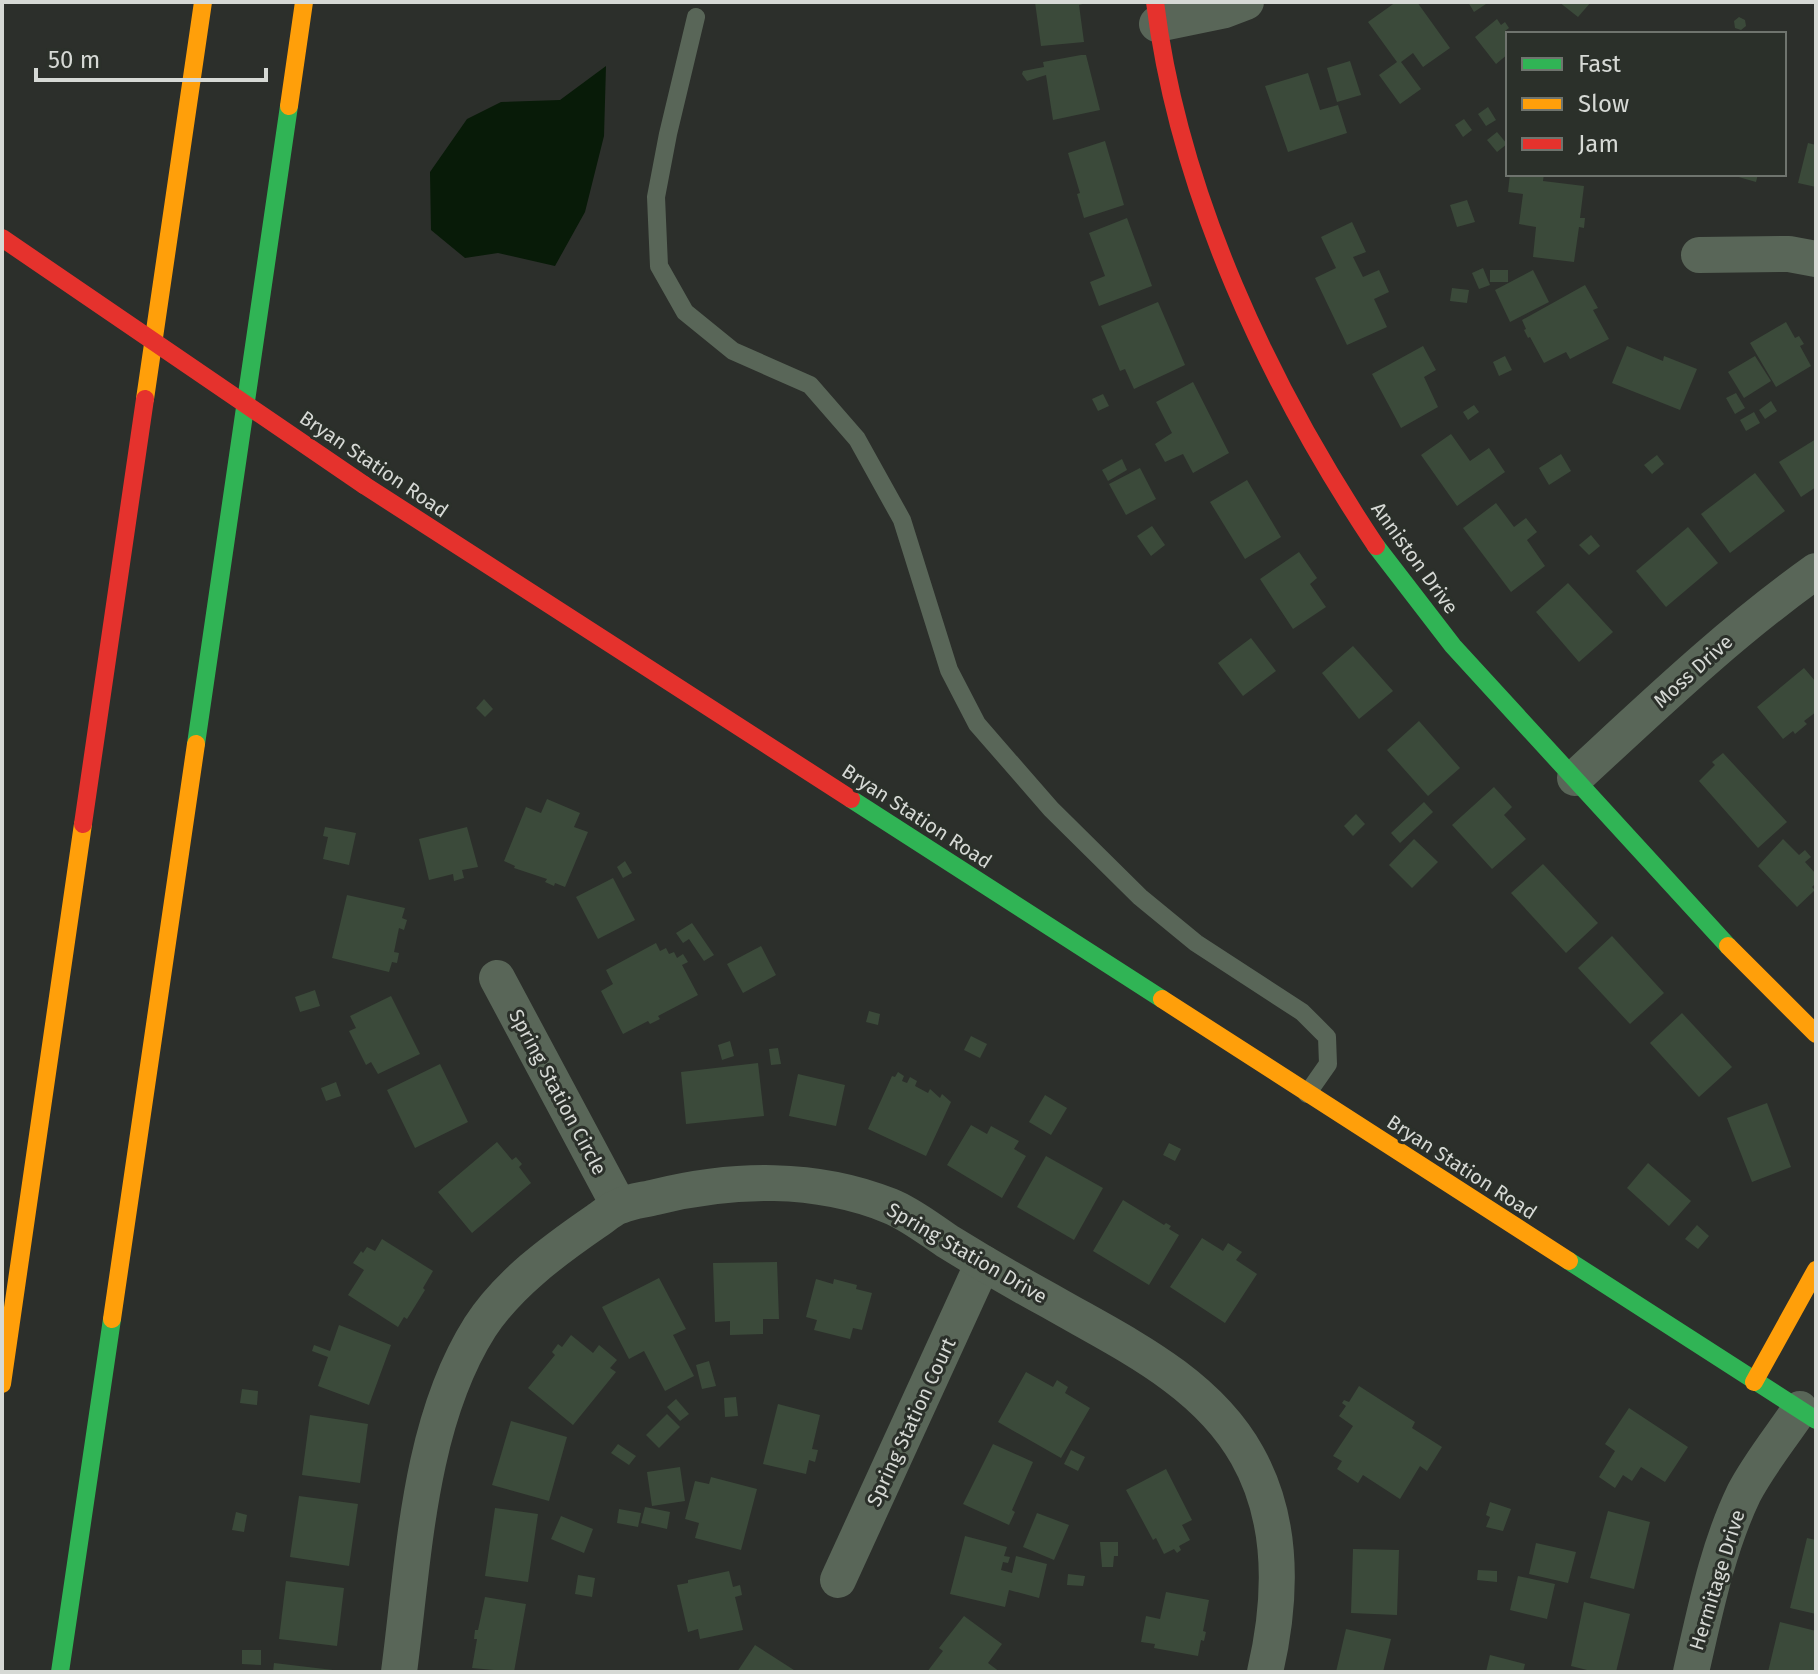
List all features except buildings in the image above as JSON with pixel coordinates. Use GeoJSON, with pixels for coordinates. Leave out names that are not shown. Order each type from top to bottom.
{"type":"FeatureCollection","features":[{"type":"Feature","properties":{"kind":"main road"},"geometry":{"type":"LineString","coordinates":[[2,1384],[203,2]]}},
{"type":"Feature","properties":{"kind":"main road"},"geometry":{"type":"LineString","coordinates":[[60,1672],[304,2]]}},
{"type":"Feature","properties":{"kind":"main road","name":"Anniston Drive"},"geometry":{"type":"LineString","coordinates":[[1156,13],[1174,106],[1201,197],[1236,289],[1280,386],[1314,449],[1407,590],[1464,659],[1754,973],[1816,1034]]}},
{"type":"Feature","properties":{"kind":"main road","name":"Bryan Station Road"},"geometry":{"type":"LineString","coordinates":[[2,238],[364,485],[1808,1415]]}},
{"type":"Feature","properties":{"kind":"main road"},"geometry":{"type":"LineString","coordinates":[[1754,1382],[1816,1270]]}},
{"type":"Feature","properties":{"kind":"street"},"geometry":{"type":"LineString","coordinates":[[1156,13],[1225,10],[1246,2]]}},
{"type":"Feature","properties":{"kind":"street"},"geometry":{"type":"LineString","coordinates":[[1699,255],[1789,254],[1816,259]]}},
{"type":"Feature","properties":{"kind":"street","name":"Moss Drive"},"geometry":{"type":"LineString","coordinates":[[1575,778],[1712,652],[1767,606],[1816,571]]}},
{"type":"Feature","properties":{"kind":"street","name":"Spring Station Circle"},"geometry":{"type":"LineString","coordinates":[[497,978],[619,1206]]}},
{"type":"Feature","properties":{"kind":"street","name":"Spring Station Drive"},"geometry":{"type":"LineString","coordinates":[[399,1672],[427,1462],[440,1412],[460,1363],[481,1325],[516,1284],[566,1242],[619,1206],[673,1193],[772,1183],[804,1184],[850,1192],[894,1208],[1163,1366],[1213,1409],[1247,1455],[1270,1512],[1277,1572],[1273,1635],[1265,1672]]}},
{"type":"Feature","properties":{"kind":"street","name":"Spring Station Court"},"geometry":{"type":"LineString","coordinates":[[838,1580],[983,1263]]}},
{"type":"Feature","properties":{"kind":"street","name":"Hermitage Drive"},"geometry":{"type":"LineString","coordinates":[[1691,1672],[1710,1592],[1732,1520],[1746,1489],[1808,1415]]}},
{"type":"Feature","properties":{"kind":"lane"},"geometry":{"type":"LineString","coordinates":[[696,17],[656,197],[659,266],[665,277],[685,312],[733,351],[810,385],[857,439],[902,520],[949,670],[977,724],[1051,809],[1140,897],[1196,943],[1302,1012],[1327,1037],[1328,1064],[1307,1094]]}},
{"type":"Feature","properties":{"kind":"shaded area"},"geometry":{"type":"Polygon","coordinates":[[[606,66],[604,136],[585,212],[555,266],[498,253],[465,258],[431,230],[430,172],[467,119],[501,102],[560,100],[606,66]]]}},
{"type":"Feature","properties":{"kind":"traffic: fast"},"geometry":{"type":"LineString","coordinates":[[196,744],[289,106]]}},
{"type":"Feature","properties":{"kind":"traffic: fast"},"geometry":{"type":"LineString","coordinates":[[1376,546],[1453,646],[1728,946]]}},
{"type":"Feature","properties":{"kind":"traffic: fast"},"geometry":{"type":"LineString","coordinates":[[851,799],[1162,999]]}},
{"type":"Feature","properties":{"kind":"traffic: fast"},"geometry":{"type":"LineString","coordinates":[[1569,1261],[1816,1420]]}},
{"type":"Feature","properties":{"kind":"traffic: fast"},"geometry":{"type":"LineString","coordinates":[[60,1672],[112,1319]]}},
{"type":"Feature","properties":{"kind":"traffic: slow"},"geometry":{"type":"LineString","coordinates":[[145,399],[203,2]]}},
{"type":"Feature","properties":{"kind":"traffic: slow"},"geometry":{"type":"LineString","coordinates":[[289,106],[304,2]]}},
{"type":"Feature","properties":{"kind":"traffic: slow"},"geometry":{"type":"LineString","coordinates":[[112,1319],[196,744]]}},
{"type":"Feature","properties":{"kind":"traffic: slow"},"geometry":{"type":"LineString","coordinates":[[2,1384],[83,824]]}},
{"type":"Feature","properties":{"kind":"traffic: slow"},"geometry":{"type":"LineString","coordinates":[[1728,946],[1816,1034]]}},
{"type":"Feature","properties":{"kind":"traffic: slow"},"geometry":{"type":"LineString","coordinates":[[1162,999],[1569,1261]]}},
{"type":"Feature","properties":{"kind":"traffic: slow"},"geometry":{"type":"LineString","coordinates":[[1754,1382],[1816,1270]]}},
{"type":"Feature","properties":{"kind":"traffic: jam"},"geometry":{"type":"LineString","coordinates":[[1155,2],[1167,74],[1185,146],[1234,286],[1300,420],[1376,546]]}},
{"type":"Feature","properties":{"kind":"traffic: jam"},"geometry":{"type":"LineString","coordinates":[[2,238],[364,485]]}},
{"type":"Feature","properties":{"kind":"traffic: jam"},"geometry":{"type":"LineString","coordinates":[[83,824],[145,399]]}},
{"type":"Feature","properties":{"kind":"traffic: jam"},"geometry":{"type":"LineString","coordinates":[[364,485],[851,799]]}}]}
